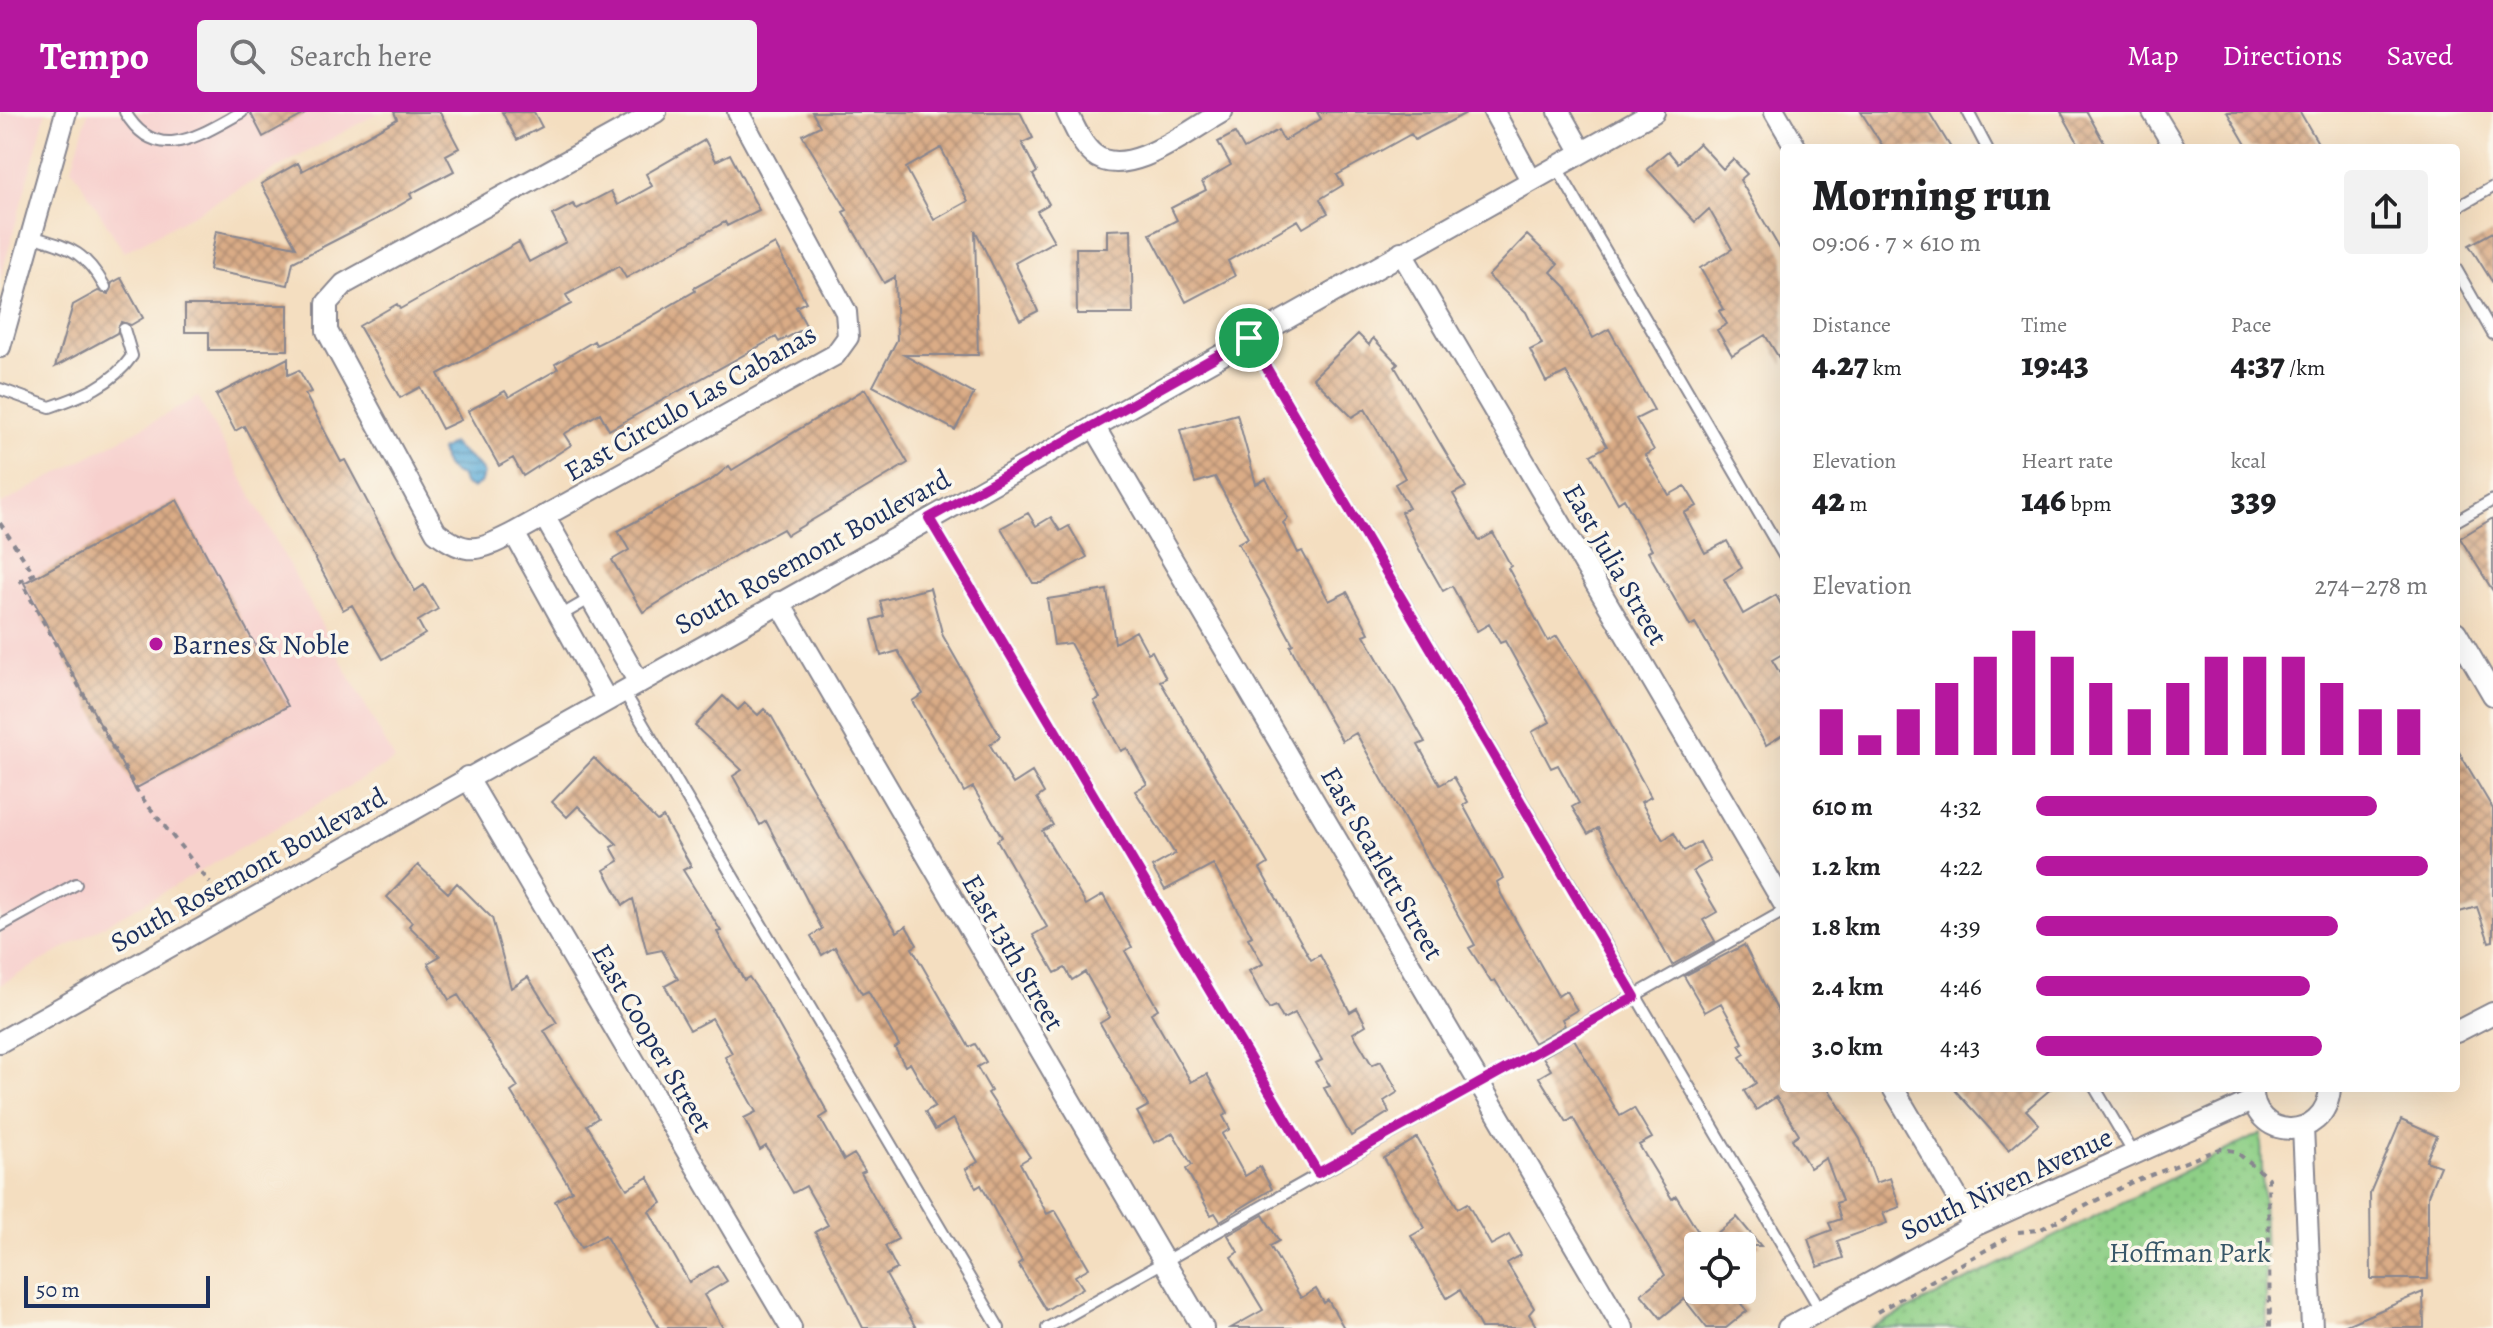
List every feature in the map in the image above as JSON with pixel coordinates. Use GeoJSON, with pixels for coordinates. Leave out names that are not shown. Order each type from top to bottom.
{"type":"FeatureCollection","features":[{"type":"Feature","properties":{"kind":"street"},"geometry":{"type":"LineString","coordinates":[[0,347],[66,112]]}},
{"type":"Feature","properties":{"kind":"street","name":"East Circulo Las Cabanas"},"geometry":{"type":"LineString","coordinates":[[656,112],[344,284],[327,303],[327,331],[436,532],[456,547],[483,549],[514,533],[835,355],[848,337],[846,312],[738,112]]}},
{"type":"Feature","properties":{"kind":"street"},"geometry":{"type":"LineString","coordinates":[[1067,112],[1099,170],[1140,159],[1222,112]]}},
{"type":"Feature","properties":{"kind":"street"},"geometry":{"type":"LineString","coordinates":[[1494,112],[1531,180]]}},
{"type":"Feature","properties":{"kind":"street"},"geometry":{"type":"LineString","coordinates":[[1559,112],[1581,151]]}},
{"type":"Feature","properties":{"kind":"street","name":"South Rosemont Boulevard"},"geometry":{"type":"LineString","coordinates":[[0,1042],[1654,112]]}},
{"type":"Feature","properties":{"kind":"street"},"geometry":{"type":"LineString","coordinates":[[1775,112],[1794,144]]}},
{"type":"Feature","properties":{"kind":"street"},"geometry":{"type":"LineString","coordinates":[[2153,112],[2173,144]]}},
{"type":"Feature","properties":{"kind":"street","name":"East Julia Street"},"geometry":{"type":"LineString","coordinates":[[1401,252],[1780,897]]}},
{"type":"Feature","properties":{"kind":"street","name":"East Scarlett Street"},"geometry":{"type":"LineString","coordinates":[[1094,426],[1623,1328]]}},
{"type":"Feature","properties":{"kind":"street","name":"East Circulo Las Cabanas"},"geometry":{"type":"LineString","coordinates":[[544,516],[591,598],[622,690]]}},
{"type":"Feature","properties":{"kind":"street"},"geometry":{"type":"LineString","coordinates":[[514,533],[560,616],[622,690]]}},
{"type":"Feature","properties":{"kind":"street","name":"East 13th Street"},"geometry":{"type":"LineString","coordinates":[[779,602],[1203,1328]]}},
{"type":"Feature","properties":{"kind":"street"},"geometry":{"type":"LineString","coordinates":[[2460,639],[2493,695]]}},
{"type":"Feature","properties":{"kind":"street","name":"East Cooper Street"},"geometry":{"type":"LineString","coordinates":[[467,777],[791,1328]]}},
{"type":"Feature","properties":{"kind":"street"},"geometry":{"type":"LineString","coordinates":[[2460,1030],[2493,1013]]}},
{"type":"Feature","properties":{"kind":"street"},"geometry":{"type":"LineString","coordinates":[[1895,1092],[1974,1226]]}},
{"type":"Feature","properties":{"kind":"street"},"geometry":{"type":"LineString","coordinates":[[2254,1094],[2262,1117],[2283,1129],[2303,1127],[2325,1111],[2329,1092]]}},
{"type":"Feature","properties":{"kind":"street","name":"South Niven Avenue"},"geometry":{"type":"LineString","coordinates":[[1788,1328],[1974,1226],[2134,1154],[2254,1094]]}},
{"type":"Feature","properties":{"kind":"street"},"geometry":{"type":"LineString","coordinates":[[2303,1127],[2312,1328]]}},
{"type":"Feature","properties":{"kind":"lane"},"geometry":{"type":"LineString","coordinates":[[125,112],[143,133],[174,143],[192,140],[242,112]]}},
{"type":"Feature","properties":{"kind":"lane"},"geometry":{"type":"LineString","coordinates":[[1968,112],[1985,144]]}},
{"type":"Feature","properties":{"kind":"lane"},"geometry":{"type":"LineString","coordinates":[[1556,166],[1780,549]]}},
{"type":"Feature","properties":{"kind":"lane"},"geometry":{"type":"LineString","coordinates":[[2460,206],[2493,187]]}},
{"type":"Feature","properties":{"kind":"lane"},"geometry":{"type":"LineString","coordinates":[[31,236],[76,250],[93,266],[105,287]]}},
{"type":"Feature","properties":{"kind":"lane"},"geometry":{"type":"LineString","coordinates":[[2460,276],[2493,334]]}},
{"type":"Feature","properties":{"kind":"lane"},"geometry":{"type":"LineString","coordinates":[[0,389],[50,407],[96,389],[120,374],[132,356],[124,329]]}},
{"type":"Feature","properties":{"kind":"lane"},"geometry":{"type":"LineString","coordinates":[[1249,338],[1820,1309]]}},
{"type":"Feature","properties":{"kind":"lane"},"geometry":{"type":"LineString","coordinates":[[2460,519],[2493,500]]}},
{"type":"Feature","properties":{"kind":"lane"},"geometry":{"type":"LineString","coordinates":[[929,518],[1318,1173]]}},
{"type":"Feature","properties":{"kind":"lane"},"geometry":{"type":"LineString","coordinates":[[560,616],[591,598]]}},
{"type":"Feature","properties":{"kind":"lane"},"geometry":{"type":"LineString","coordinates":[[622,690],[999,1328]]}},
{"type":"Feature","properties":{"kind":"lane"},"geometry":{"type":"LineString","coordinates":[[0,926],[76,884]]}},
{"type":"Feature","properties":{"kind":"lane"},"geometry":{"type":"LineString","coordinates":[[1047,1328],[1780,913]]}},
{"type":"Feature","properties":{"kind":"lane"},"geometry":{"type":"LineString","coordinates":[[2097,1092],[2134,1154]]}},
{"type":"Feature","properties":{"kind":"path"},"geometry":{"type":"LineString","coordinates":[[0,523],[34,574],[21,581],[138,793],[210,883]]}},
{"type":"Feature","properties":{"kind":"path"},"geometry":{"type":"LineString","coordinates":[[1877,1312],[2017,1233],[2039,1230],[2130,1183],[2220,1149],[2235,1151],[2268,1178],[2270,1328]]}},
{"type":"Feature","properties":{"kind":"shaded area"},"geometry":{"type":"Polygon","coordinates":[[[0,112],[46,112],[0,281],[0,112]]]}},
{"type":"Feature","properties":{"kind":"shaded area"},"geometry":{"type":"Polygon","coordinates":[[[88,112],[380,112],[124,252],[72,168],[88,112]]]}},
{"type":"Feature","properties":{"kind":"shaded area"},"geometry":{"type":"Polygon","coordinates":[[[198,397],[395,760],[0,985],[0,505],[198,397]]]}},
{"type":"Feature","properties":{"kind":"green space","name":"Hoffman Park"},"geometry":{"type":"Polygon","coordinates":[[[2261,1133],[2267,1328],[1870,1328],[1879,1324],[2261,1133]]]}},
{"type":"Feature","properties":{"kind":"water"},"geometry":{"type":"Polygon","coordinates":[[[452,443],[484,474],[480,483],[472,488],[465,485],[461,476],[449,470],[445,463],[441,450],[452,443]]]}},
{"type":"Feature","properties":{"kind":"building"},"geometry":{"type":"Polygon","coordinates":[[[250,112],[308,112],[263,137],[250,112]]]}},
{"type":"Feature","properties":{"kind":"building"},"geometry":{"type":"Polygon","coordinates":[[[394,112],[440,112],[459,148],[446,155],[454,171],[410,194],[412,198],[373,221],[293,262],[288,285],[209,270],[216,231],[296,247],[261,184],[298,163],[302,171],[347,147],[397,119],[394,112]]]}},
{"type":"Feature","properties":{"kind":"building"},"geometry":{"type":"Polygon","coordinates":[[[502,112],[534,112],[542,127],[517,140],[502,112]]]}},
{"type":"Feature","properties":{"kind":"building"},"geometry":{"type":"Polygon","coordinates":[[[812,112],[1020,112],[1033,138],[1022,143],[1037,172],[1033,175],[1049,204],[1037,211],[1054,241],[1015,263],[1038,311],[1020,320],[975,230],[978,355],[904,355],[974,394],[955,430],[873,386],[897,340],[895,277],[884,283],[843,212],[847,210],[802,135],[820,126],[812,112]],[[941,148],[906,168],[934,220],[968,201],[941,148]]]}},
{"type":"Feature","properties":{"kind":"building"},"geometry":{"type":"Polygon","coordinates":[[[1317,112],[1468,112],[1415,140],[1411,134],[1337,175],[1343,185],[1320,199],[1328,213],[1303,228],[1298,220],[1228,261],[1235,276],[1186,302],[1150,234],[1177,220],[1171,208],[1206,190],[1202,182],[1231,165],[1218,142],[1235,133],[1244,149],[1278,130],[1284,141],[1321,119],[1317,112]]]}},
{"type":"Feature","properties":{"kind":"building"},"geometry":{"type":"Polygon","coordinates":[[[1861,112],[1929,112],[1949,144],[1881,144],[1861,112]]]}},
{"type":"Feature","properties":{"kind":"building"},"geometry":{"type":"Polygon","coordinates":[[[2061,112],[2087,112],[2105,144],[2079,144],[2061,112]]]}},
{"type":"Feature","properties":{"kind":"building"},"geometry":{"type":"Polygon","coordinates":[[[2227,112],[2300,112],[2319,144],[2246,144],[2227,112]]]}},
{"type":"Feature","properties":{"kind":"building"},"geometry":{"type":"Polygon","coordinates":[[[705,140],[716,161],[730,154],[759,210],[727,226],[725,222],[626,278],[619,266],[566,295],[571,304],[438,374],[461,420],[442,429],[420,387],[400,398],[359,326],[397,304],[400,309],[519,242],[529,262],[566,242],[552,215],[573,204],[577,209],[611,191],[618,205],[652,186],[646,174],[705,140]]]}},
{"type":"Feature","properties":{"kind":"building"},"geometry":{"type":"Polygon","coordinates":[[[1699,143],[1723,169],[1733,159],[1747,174],[1740,180],[1780,249],[1780,359],[1765,335],[1732,355],[1717,330],[1727,324],[1719,311],[1724,309],[1700,268],[1732,249],[1709,209],[1695,222],[1647,169],[1668,151],[1678,163],[1699,143]]]}},
{"type":"Feature","properties":{"kind":"building"},"geometry":{"type":"Polygon","coordinates":[[[1131,229],[1133,314],[1077,314],[1076,248],[1107,248],[1107,230],[1131,229]]]}},
{"type":"Feature","properties":{"kind":"building"},"geometry":{"type":"Polygon","coordinates":[[[2493,232],[2493,283],[2469,245],[2493,232]]]}},
{"type":"Feature","properties":{"kind":"building"},"geometry":{"type":"Polygon","coordinates":[[[1527,235],[1558,264],[1551,272],[1566,287],[1593,338],[1609,329],[1654,410],[1636,419],[1654,450],[1645,455],[1669,495],[1685,486],[1697,506],[1684,513],[1705,553],[1727,541],[1742,568],[1724,579],[1743,614],[1776,595],[1780,602],[1780,655],[1772,660],[1780,673],[1780,736],[1766,745],[1695,623],[1690,626],[1648,552],[1652,550],[1624,499],[1618,503],[1591,455],[1607,446],[1566,372],[1546,382],[1530,350],[1542,344],[1526,312],[1488,276],[1527,235]]]}},
{"type":"Feature","properties":{"kind":"building"},"geometry":{"type":"Polygon","coordinates":[[[775,244],[806,302],[796,307],[807,327],[779,342],[776,337],[609,430],[600,413],[564,434],[571,445],[523,476],[513,458],[499,466],[468,411],[505,391],[509,397],[558,369],[555,364],[594,341],[596,345],[640,323],[695,291],[694,288],[775,244]]]}},
{"type":"Feature","properties":{"kind":"building"},"geometry":{"type":"Polygon","coordinates":[[[121,278],[143,318],[131,325],[121,322],[117,333],[55,367],[73,305],[98,291],[108,294],[112,283],[121,278]]]}},
{"type":"Feature","properties":{"kind":"building"},"geometry":{"type":"Polygon","coordinates":[[[185,305],[288,305],[288,350],[209,350],[209,332],[185,332],[185,305]]]}},
{"type":"Feature","properties":{"kind":"building"},"geometry":{"type":"Polygon","coordinates":[[[1358,334],[1369,345],[1373,338],[1398,364],[1395,367],[1466,487],[1453,494],[1479,541],[1493,533],[1511,566],[1508,568],[1548,641],[1557,636],[1604,711],[1651,797],[1641,802],[1663,840],[1674,833],[1684,851],[1700,842],[1710,861],[1693,871],[1717,912],[1703,920],[1715,941],[1672,965],[1598,828],[1588,834],[1572,807],[1579,803],[1558,765],[1551,768],[1532,732],[1550,722],[1505,641],[1500,643],[1489,624],[1477,631],[1452,586],[1443,591],[1419,549],[1401,512],[1409,508],[1395,484],[1405,478],[1365,409],[1352,417],[1313,378],[1358,334]]]}},
{"type":"Feature","properties":{"kind":"building"},"geometry":{"type":"Polygon","coordinates":[[[288,358],[288,375],[299,370],[311,392],[305,394],[341,462],[345,460],[415,591],[424,585],[438,609],[418,621],[425,634],[383,659],[352,605],[343,610],[244,426],[235,431],[216,395],[288,358]]]}},
{"type":"Feature","properties":{"kind":"building"},"geometry":{"type":"Polygon","coordinates":[[[865,389],[908,463],[787,535],[783,529],[741,552],[643,612],[612,560],[629,550],[618,531],[713,479],[729,466],[732,470],[865,389]]]}},
{"type":"Feature","properties":{"kind":"building"},"geometry":{"type":"Polygon","coordinates":[[[1237,414],[1256,484],[1266,479],[1288,518],[1283,523],[1298,553],[1302,551],[1329,601],[1347,592],[1369,633],[1364,635],[1425,742],[1418,745],[1440,785],[1454,777],[1468,802],[1463,805],[1503,878],[1497,882],[1501,894],[1558,996],[1566,991],[1577,1010],[1562,1019],[1565,1026],[1534,1043],[1495,980],[1491,982],[1469,948],[1475,945],[1356,733],[1342,741],[1323,708],[1290,646],[1293,644],[1238,543],[1248,538],[1215,477],[1195,483],[1180,430],[1237,414]]]}},
{"type":"Feature","properties":{"kind":"building","name":"Barnes & Noble"},"geometry":{"type":"Polygon","coordinates":[[[177,500],[288,706],[135,789],[24,583],[177,500]]]}},
{"type":"Feature","properties":{"kind":"building"},"geometry":{"type":"Polygon","coordinates":[[[1028,513],[1036,526],[1051,517],[1060,531],[1069,526],[1087,557],[1041,583],[1033,583],[1001,528],[1028,513]]]}},
{"type":"Feature","properties":{"kind":"building"},"geometry":{"type":"Polygon","coordinates":[[[2493,518],[2493,591],[2460,538],[2493,518]]]}},
{"type":"Feature","properties":{"kind":"building"},"geometry":{"type":"Polygon","coordinates":[[[930,588],[943,636],[1000,736],[990,745],[1013,784],[1032,772],[1044,793],[1037,798],[1053,825],[1042,831],[1086,905],[1103,895],[1132,947],[1125,951],[1158,1009],[1151,1013],[1191,1082],[1207,1074],[1228,1113],[1223,1116],[1230,1129],[1222,1134],[1245,1176],[1260,1167],[1272,1189],[1220,1221],[1215,1213],[1211,1215],[1186,1169],[1192,1165],[1173,1133],[1154,1143],[1137,1112],[1148,1106],[1100,1023],[1110,1017],[1085,972],[1072,980],[1065,968],[1055,973],[1033,935],[1047,927],[997,840],[1002,837],[973,787],[964,792],[912,701],[923,694],[898,651],[881,656],[872,620],[884,616],[880,601],[930,588]]]}},
{"type":"Feature","properties":{"kind":"building"},"geometry":{"type":"Polygon","coordinates":[[[1107,590],[1115,643],[1136,631],[1148,653],[1152,651],[1166,678],[1160,681],[1268,864],[1260,869],[1311,960],[1320,955],[1350,1012],[1357,1008],[1366,1025],[1353,1033],[1372,1065],[1381,1061],[1398,1092],[1384,1101],[1389,1112],[1351,1136],[1324,1088],[1330,1086],[1316,1063],[1322,1060],[1295,1013],[1283,1019],[1276,1006],[1269,1009],[1249,971],[1263,964],[1248,938],[1252,936],[1213,864],[1165,890],[1152,867],[1175,854],[1135,791],[1147,784],[1127,748],[1121,751],[1094,701],[1100,698],[1070,643],[1054,645],[1047,599],[1107,590]]]}},
{"type":"Feature","properties":{"kind":"building"},"geometry":{"type":"Polygon","coordinates":[[[723,696],[738,710],[745,703],[758,715],[764,709],[772,717],[897,932],[906,926],[917,945],[912,948],[969,1047],[975,1044],[986,1062],[977,1067],[991,1091],[988,1093],[1030,1157],[1020,1163],[1047,1214],[1055,1210],[1089,1268],[1075,1276],[1083,1288],[1046,1310],[1018,1264],[1022,1261],[981,1185],[976,1188],[966,1169],[978,1162],[953,1119],[935,1130],[925,1112],[935,1106],[910,1063],[905,1066],[895,1048],[899,1045],[868,991],[862,994],[835,947],[822,955],[811,936],[822,929],[766,821],[760,825],[733,776],[742,770],[695,726],[723,696]]]}},
{"type":"Feature","properties":{"kind":"building"},"geometry":{"type":"Polygon","coordinates":[[[2460,754],[2493,809],[2493,941],[2489,942],[2477,907],[2460,912],[2460,754]]]}},
{"type":"Feature","properties":{"kind":"building"},"geometry":{"type":"Polygon","coordinates":[[[594,758],[657,821],[663,817],[691,866],[683,870],[721,931],[717,932],[744,980],[749,977],[763,997],[828,1113],[820,1118],[844,1160],[854,1154],[865,1171],[861,1173],[898,1239],[885,1246],[897,1269],[886,1275],[916,1328],[863,1328],[815,1232],[828,1225],[806,1186],[793,1193],[766,1146],[760,1150],[744,1118],[756,1112],[725,1057],[732,1053],[712,1018],[690,1030],[665,986],[678,979],[662,950],[647,953],[633,899],[623,905],[604,870],[619,861],[611,847],[617,844],[578,806],[567,817],[552,802],[594,758]]]}},
{"type":"Feature","properties":{"kind":"building"},"geometry":{"type":"Polygon","coordinates":[[[418,865],[448,893],[457,883],[492,918],[511,988],[528,977],[557,1023],[544,1031],[598,1118],[587,1125],[627,1189],[648,1177],[662,1203],[649,1211],[689,1282],[717,1265],[727,1281],[704,1295],[723,1328],[659,1328],[605,1235],[581,1248],[555,1201],[572,1191],[511,1092],[518,1087],[458,995],[449,1000],[428,963],[440,956],[409,926],[412,922],[387,897],[418,865]]]}},
{"type":"Feature","properties":{"kind":"building"},"geometry":{"type":"Polygon","coordinates":[[[1744,945],[1780,1015],[1780,1092],[1831,1092],[1860,1139],[1876,1183],[1890,1178],[1900,1207],[1883,1213],[1887,1223],[1837,1241],[1843,1258],[1818,1267],[1808,1239],[1832,1230],[1829,1223],[1841,1219],[1836,1203],[1842,1201],[1826,1158],[1810,1168],[1792,1139],[1799,1134],[1776,1097],[1756,1110],[1744,1091],[1756,1083],[1740,1057],[1745,1054],[1739,1045],[1743,1043],[1721,1003],[1705,1012],[1684,976],[1744,945]]]}},
{"type":"Feature","properties":{"kind":"building"},"geometry":{"type":"Polygon","coordinates":[[[1574,1039],[1620,1116],[1634,1108],[1652,1138],[1639,1145],[1672,1199],[1676,1196],[1698,1232],[1684,1232],[1684,1299],[1661,1318],[1641,1294],[1665,1275],[1573,1118],[1567,1122],[1539,1077],[1551,1070],[1543,1057],[1574,1039]]]}},
{"type":"Feature","properties":{"kind":"building"},"geometry":{"type":"Polygon","coordinates":[[[1957,1092],[2047,1092],[2026,1110],[2039,1124],[2009,1150],[1957,1092]]]}},
{"type":"Feature","properties":{"kind":"building"},"geometry":{"type":"Polygon","coordinates":[[[2401,1120],[2437,1136],[2426,1161],[2440,1166],[2428,1195],[2428,1279],[2371,1279],[2370,1193],[2401,1120]]]}},
{"type":"Feature","properties":{"kind":"building"},"geometry":{"type":"Polygon","coordinates":[[[1417,1138],[1458,1208],[1467,1203],[1491,1245],[1509,1235],[1521,1255],[1507,1263],[1534,1308],[1529,1314],[1537,1328],[1481,1328],[1460,1290],[1447,1298],[1411,1236],[1425,1228],[1384,1158],[1417,1138]]]}},
{"type":"Feature","properties":{"kind":"building"},"geometry":{"type":"Polygon","coordinates":[[[1263,1215],[1279,1241],[1270,1246],[1301,1298],[1316,1289],[1324,1303],[1328,1300],[1344,1328],[1231,1328],[1263,1310],[1231,1257],[1238,1252],[1228,1235],[1263,1215]]]}},
{"type":"Feature","properties":{"kind":"building"},"geometry":{"type":"Polygon","coordinates":[[[1737,1217],[1749,1232],[1719,1232],[1737,1217]]]}},
{"type":"Feature","properties":{"kind":"building"},"geometry":{"type":"Polygon","coordinates":[[[2423,1292],[2424,1328],[2339,1328],[2423,1292]]]}},
{"type":"Feature","properties":{"kind":"building"},"geometry":{"type":"Polygon","coordinates":[[[1688,1304],[1741,1304],[1747,1311],[1726,1328],[1707,1328],[1688,1304]]]}},
{"type":"Feature","properties":{"kind":"place","name":"Barnes & Noble"},"geometry":{"type":"Point","coordinates":[156,644]}},
{"type":"Feature","properties":{"kind":"route"},"geometry":{"type":"LineString","coordinates":[[1249,338],[1635,997],[1318,1173],[929,518],[1249,338]]}}]}
